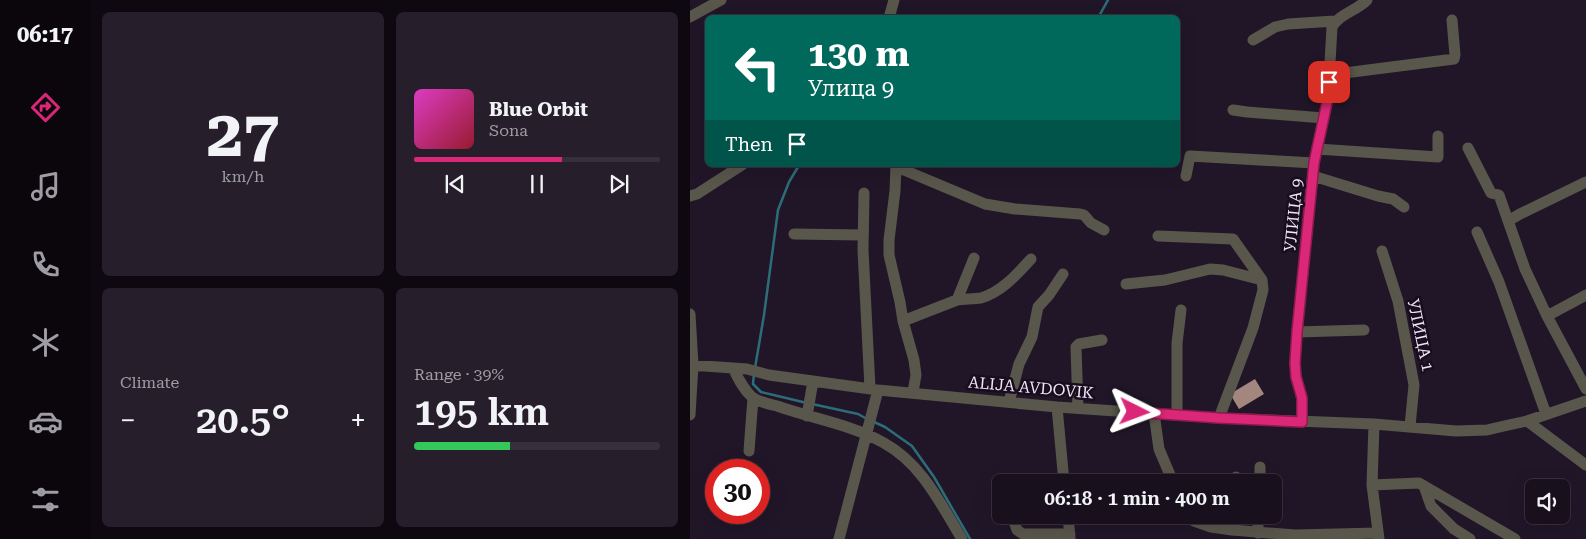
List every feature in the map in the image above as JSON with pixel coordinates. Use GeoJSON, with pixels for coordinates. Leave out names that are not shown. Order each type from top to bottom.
{"type":"FeatureCollection","features":[{"type":"Feature","properties":{"kind":"street"},"geometry":{"type":"LineString","coordinates":[[690,17],[721,0]]}},
{"type":"Feature","properties":{"kind":"street"},"geometry":{"type":"LineString","coordinates":[[890,15],[894,0]]}},
{"type":"Feature","properties":{"kind":"street"},"geometry":{"type":"LineString","coordinates":[[1253,40],[1275,27],[1288,24],[1335,21],[1356,10],[1367,0]]}},
{"type":"Feature","properties":{"kind":"street"},"geometry":{"type":"LineString","coordinates":[[1330,75],[1454,59],[1452,20]]}},
{"type":"Feature","properties":{"kind":"street","name":"УЛИЦА 9"},"geometry":{"type":"LineString","coordinates":[[1302,422],[1302,398],[1296,377],[1295,363],[1297,332],[1314,163],[1328,98],[1332,28],[1335,21]]}},
{"type":"Feature","properties":{"kind":"street"},"geometry":{"type":"LineString","coordinates":[[1233,110],[1324,118]]}},
{"type":"Feature","properties":{"kind":"street"},"geometry":{"type":"LineString","coordinates":[[1317,149],[1438,157],[1438,136]]}},
{"type":"Feature","properties":{"kind":"street"},"geometry":{"type":"LineString","coordinates":[[1468,148],[1491,193],[1499,195],[1525,269],[1547,316],[1586,389]]}},
{"type":"Feature","properties":{"kind":"street"},"geometry":{"type":"LineString","coordinates":[[1186,176],[1190,156],[1314,163]]}},
{"type":"Feature","properties":{"kind":"street"},"geometry":{"type":"LineString","coordinates":[[690,196],[697,194],[739,167]]}},
{"type":"Feature","properties":{"kind":"street"},"geometry":{"type":"LineString","coordinates":[[913,392],[916,368],[903,321],[889,256],[896,167],[985,204],[1015,209],[1080,214],[1104,230]]}},
{"type":"Feature","properties":{"kind":"street"},"geometry":{"type":"LineString","coordinates":[[1313,176],[1394,199],[1404,207]]}},
{"type":"Feature","properties":{"kind":"street"},"geometry":{"type":"LineString","coordinates":[[1508,221],[1586,182]]}},
{"type":"Feature","properties":{"kind":"street"},"geometry":{"type":"LineString","coordinates":[[839,539],[872,409],[874,389],[862,235],[864,193]]}},
{"type":"Feature","properties":{"kind":"street"},"geometry":{"type":"LineString","coordinates":[[1478,232],[1499,282],[1546,414]]}},
{"type":"Feature","properties":{"kind":"street"},"geometry":{"type":"LineString","coordinates":[[794,234],[862,235]]}},
{"type":"Feature","properties":{"kind":"street"},"geometry":{"type":"LineString","coordinates":[[1158,236],[1233,239],[1262,280],[1263,290],[1253,328],[1219,418]]}},
{"type":"Feature","properties":{"kind":"street","name":"УЛИЦА 1"},"geometry":{"type":"LineString","coordinates":[[1382,251],[1398,301],[1414,384],[1410,426]]}},
{"type":"Feature","properties":{"kind":"street"},"geometry":{"type":"LineString","coordinates":[[957,300],[974,258]]}},
{"type":"Feature","properties":{"kind":"street"},"geometry":{"type":"LineString","coordinates":[[903,321],[957,300],[981,298],[993,293],[1011,280],[1031,258]]}},
{"type":"Feature","properties":{"kind":"street"},"geometry":{"type":"LineString","coordinates":[[1126,284],[1165,280],[1210,269],[1223,270],[1262,280]]}},
{"type":"Feature","properties":{"kind":"street"},"geometry":{"type":"LineString","coordinates":[[1009,402],[1019,364],[1032,337],[1038,306],[1049,295],[1063,274]]}},
{"type":"Feature","properties":{"kind":"street"},"geometry":{"type":"LineString","coordinates":[[1547,316],[1586,295]]}},
{"type":"Feature","properties":{"kind":"street"},"geometry":{"type":"LineString","coordinates":[[1177,414],[1177,343],[1181,310]]}},
{"type":"Feature","properties":{"kind":"street"},"geometry":{"type":"LineString","coordinates":[[690,314],[690,415]]}},
{"type":"Feature","properties":{"kind":"street"},"geometry":{"type":"LineString","coordinates":[[1297,332],[1364,330]]}},
{"type":"Feature","properties":{"kind":"street"},"geometry":{"type":"LineString","coordinates":[[1078,408],[1076,347],[1079,344],[1102,340]]}},
{"type":"Feature","properties":{"kind":"street"},"geometry":{"type":"LineString","coordinates":[[691,365],[733,368],[753,398],[867,429],[912,462],[922,474],[962,539]]}},
{"type":"Feature","properties":{"kind":"street","name":"ALIJA AVDOVIK"},"geometry":{"type":"LineString","coordinates":[[733,368],[874,389],[1057,407],[1219,418],[1410,426],[1464,431],[1487,430],[1527,420],[1586,401]]}},
{"type":"Feature","properties":{"kind":"street"},"geometry":{"type":"LineString","coordinates":[[807,414],[813,381]]}},
{"type":"Feature","properties":{"kind":"street"},"geometry":{"type":"LineString","coordinates":[[750,451],[753,398]]}},
{"type":"Feature","properties":{"kind":"street"},"geometry":{"type":"LineString","coordinates":[[1057,407],[1063,474]]}},
{"type":"Feature","properties":{"kind":"street"},"geometry":{"type":"LineString","coordinates":[[1154,413],[1159,449],[1170,474]]}},
{"type":"Feature","properties":{"kind":"street"},"geometry":{"type":"LineString","coordinates":[[1527,420],[1586,465]]}},
{"type":"Feature","properties":{"kind":"street"},"geometry":{"type":"LineString","coordinates":[[1202,524],[1211,527],[1291,537],[1378,536],[1372,485],[1374,424]]}},
{"type":"Feature","properties":{"kind":"street"},"geometry":{"type":"LineString","coordinates":[[1260,467],[1260,474]]}},
{"type":"Feature","properties":{"kind":"street"},"geometry":{"type":"LineString","coordinates":[[1372,485],[1420,483],[1515,539]]}},
{"type":"Feature","properties":{"kind":"street"},"geometry":{"type":"LineString","coordinates":[[1424,486],[1430,506],[1454,529],[1470,539]]}},
{"type":"Feature","properties":{"kind":"street"},"geometry":{"type":"LineString","coordinates":[[1015,524],[1017,530],[1023,534],[1070,536]]}},
{"type":"Feature","properties":{"kind":"street"},"geometry":{"type":"LineString","coordinates":[[1232,524],[1232,530]]}},
{"type":"Feature","properties":{"kind":"street"},"geometry":{"type":"LineString","coordinates":[[1258,524],[1258,533]]}},
{"type":"Feature","properties":{"kind":"building"},"geometry":{"type":"Polygon","coordinates":[[[1255,379],[1264,394],[1239,409],[1230,394],[1255,379]]]}},
{"type":"Feature","properties":{"kind":"waterway"},"geometry":{"type":"LineString","coordinates":[[1100,15],[1108,0]]}},
{"type":"Feature","properties":{"kind":"waterway"},"geometry":{"type":"LineString","coordinates":[[755,368],[778,210],[789,182],[798,167]]}},
{"type":"Feature","properties":{"kind":"waterway"},"geometry":{"type":"LineString","coordinates":[[754,373],[753,384],[761,392],[807,403]]}},
{"type":"Feature","properties":{"kind":"waterway"},"geometry":{"type":"LineString","coordinates":[[812,404],[858,414],[867,419]]}},
{"type":"Feature","properties":{"kind":"waterway"},"geometry":{"type":"LineString","coordinates":[[872,421],[885,427],[912,446],[934,477],[970,539]]}},
{"type":"Feature","properties":{"kind":"route"},"geometry":{"type":"LineString","coordinates":[[1135,412],[1302,422],[1302,398],[1296,377],[1295,363],[1297,332],[1314,163],[1328,98],[1329,82]]}}]}
